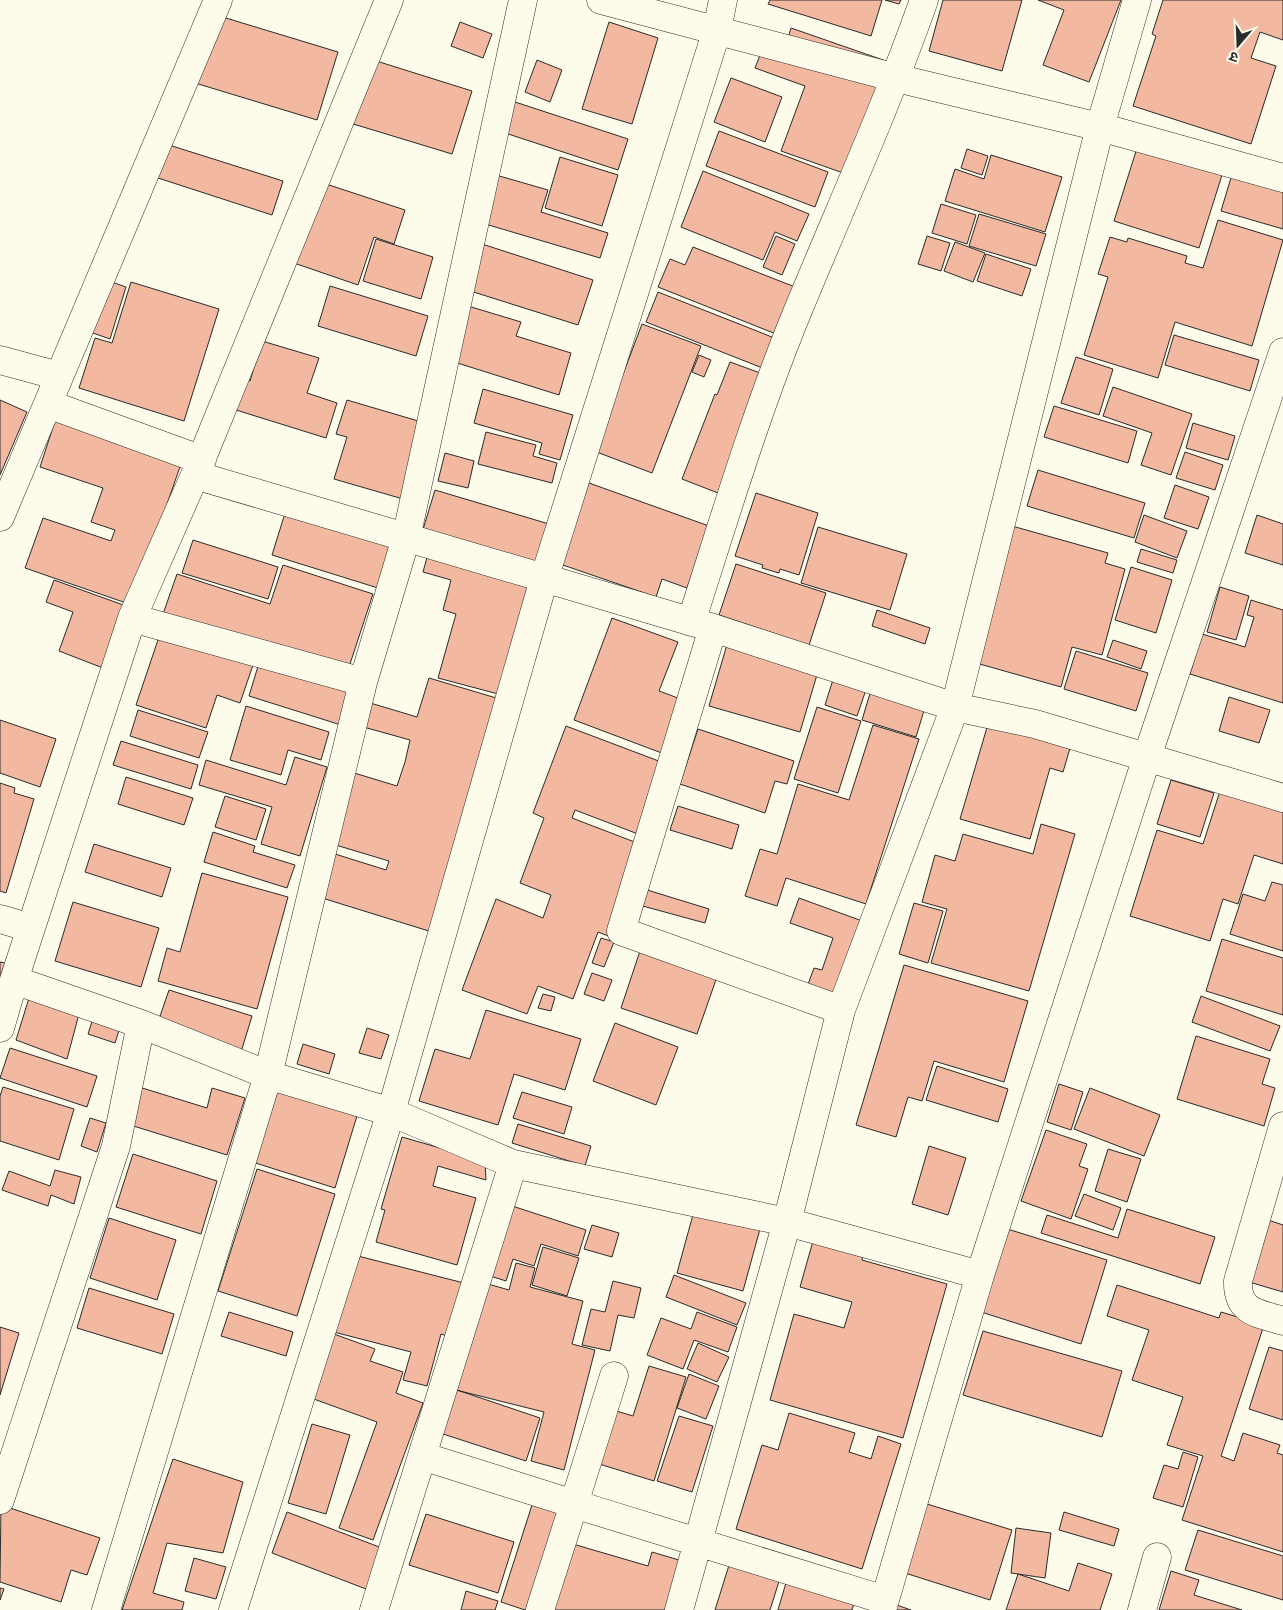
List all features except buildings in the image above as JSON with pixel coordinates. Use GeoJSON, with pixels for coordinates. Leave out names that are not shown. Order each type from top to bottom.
{"type":"FeatureCollection","features":[{"type":"Feature","properties":{"kind":"street"},"geometry":{"type":"LineString","coordinates":[[0,517],[218,0]]}},
{"type":"Feature","properties":{"kind":"street"},"geometry":{"type":"LineString","coordinates":[[0,1028],[132,618],[198,467],[389,0]]}},
{"type":"Feature","properties":{"kind":"street"},"geometry":{"type":"LineString","coordinates":[[106,1610],[268,1075],[362,682],[406,538],[523,0]]}},
{"type":"Feature","properties":{"kind":"street"},"geometry":{"type":"LineString","coordinates":[[601,0],[896,78],[1100,127],[1283,178]]}},
{"type":"Feature","properties":{"kind":"street"},"geometry":{"type":"LineString","coordinates":[[233,1610],[391,1112],[544,579],[717,30],[723,0]]}},
{"type":"Feature","properties":{"kind":"street"},"geometry":{"type":"LineString","coordinates":[[841,1010],[621,931],[702,625],[742,463],[791,327],[896,78],[924,0]]}},
{"type":"Feature","properties":{"kind":"street"},"geometry":{"type":"LineString","coordinates":[[679,1610],[787,1222],[841,1010],[955,707],[1100,127],[1137,0]]}},
{"type":"Feature","properties":{"kind":"street"},"geometry":{"type":"LineString","coordinates":[[422,1456],[699,1542],[884,1605],[980,1275],[1147,757],[1283,352]]}},
{"type":"Feature","properties":{"kind":"street"},"geometry":{"type":"LineString","coordinates":[[0,360],[59,376]]}},
{"type":"Feature","properties":{"kind":"street"},"geometry":{"type":"LineString","coordinates":[[48,404],[198,467],[406,538],[702,625],[955,707],[1035,724],[1283,798]]}},
{"type":"Feature","properties":{"kind":"street"},"geometry":{"type":"LineString","coordinates":[[132,618],[362,682]]}},
{"type":"Feature","properties":{"kind":"street"},"geometry":{"type":"LineString","coordinates":[[0,919],[31,928]]}},
{"type":"Feature","properties":{"kind":"street"},"geometry":{"type":"LineString","coordinates":[[14,980],[141,1024],[268,1075],[391,1112],[513,1164],[787,1222],[980,1275]]}},
{"type":"Feature","properties":{"kind":"street"},"geometry":{"type":"LineString","coordinates":[[0,1500],[116,1146],[141,1024]]}},
{"type":"Feature","properties":{"kind":"street"},"geometry":{"type":"LineString","coordinates":[[1283,1126],[1238,1282],[1238,1296],[1248,1310],[1283,1321]]}},
{"type":"Feature","properties":{"kind":"street"},"geometry":{"type":"LineString","coordinates":[[374,1610],[513,1164]]}},
{"type":"Feature","properties":{"kind":"street"},"geometry":{"type":"LineString","coordinates":[[540,1610],[614,1376]]}},
{"type":"Feature","properties":{"kind":"street"},"geometry":{"type":"LineString","coordinates":[[1142,1610],[1158,1557]]}}]}
